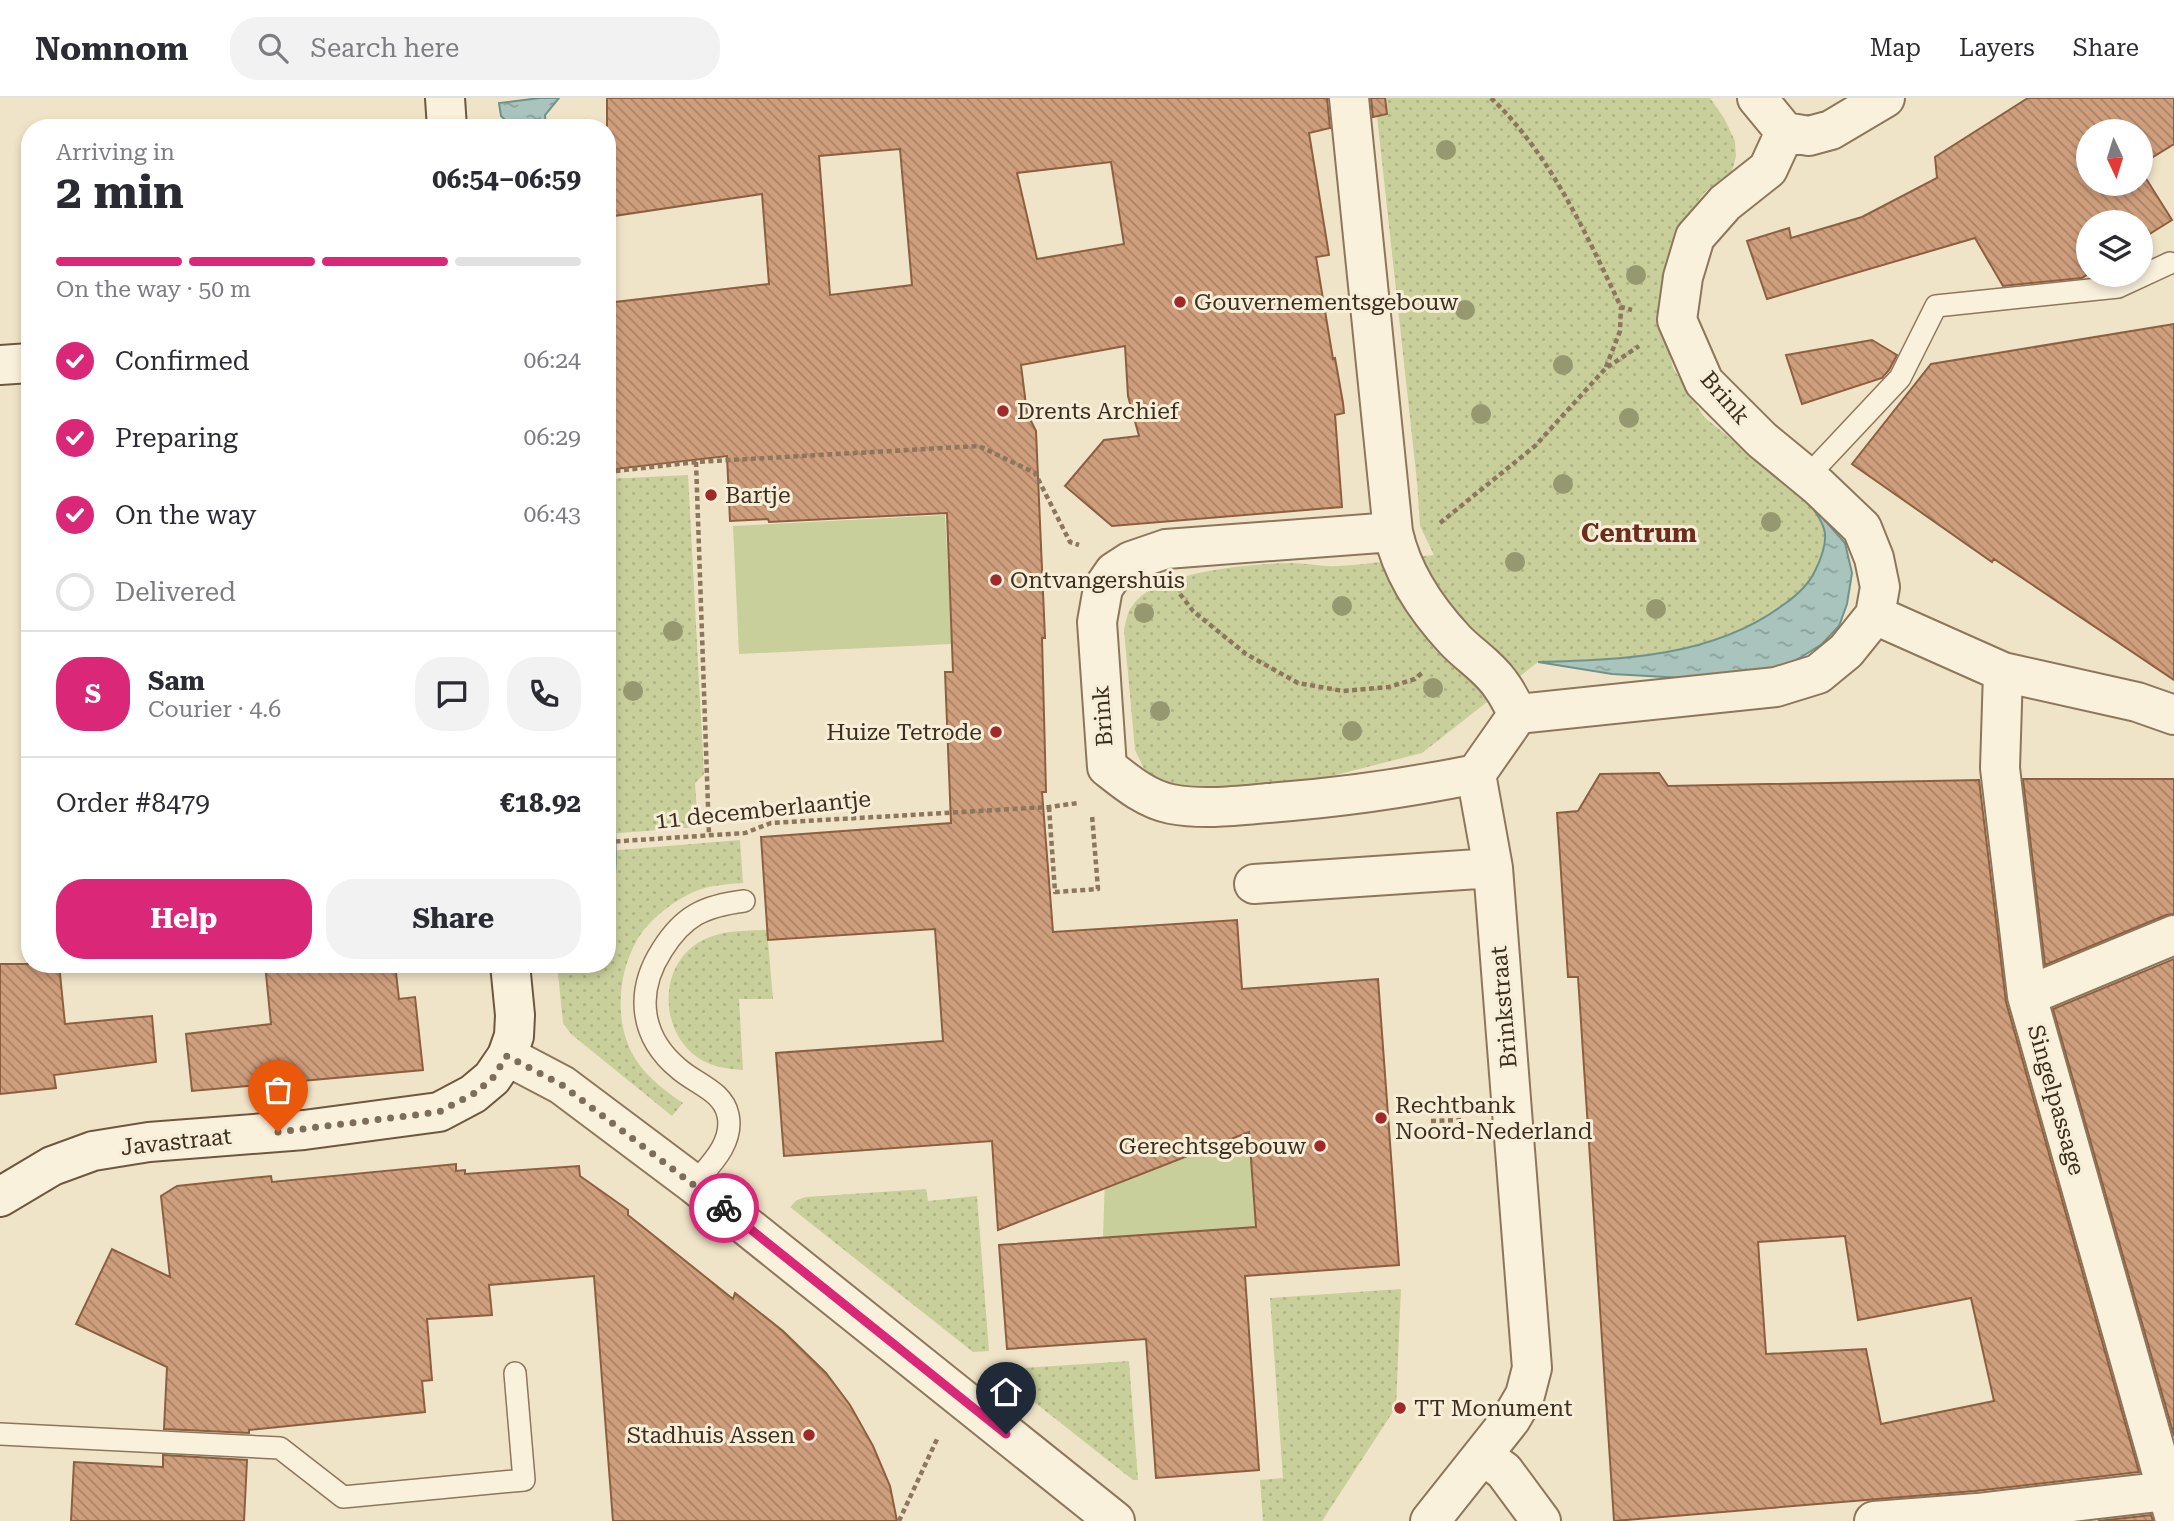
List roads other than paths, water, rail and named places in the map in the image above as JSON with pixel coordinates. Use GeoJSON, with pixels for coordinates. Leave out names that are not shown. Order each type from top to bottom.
{"type":"FeatureCollection","features":[{"type":"Feature","properties":{"kind":"street"},"geometry":{"type":"LineString","coordinates":[[444,98],[446,119]]}},
{"type":"Feature","properties":{"kind":"street"},"geometry":{"type":"LineString","coordinates":[[1349,98],[1395,544],[1424,602],[1456,641],[1474,655],[1501,684],[1518,714]]}},
{"type":"Feature","properties":{"kind":"street"},"geometry":{"type":"LineString","coordinates":[[1767,108],[1809,136],[1830,130],[1885,98]]}},
{"type":"Feature","properties":{"kind":"street","name":"Brink"},"geometry":{"type":"LineString","coordinates":[[1767,108],[1768,169],[1725,203],[1695,237],[1683,277],[1677,320],[1704,382],[1762,440],[1862,528],[1874,558],[1880,587],[1875,615]]}},
{"type":"Feature","properties":{"kind":"street"},"geometry":{"type":"LineString","coordinates":[[0,365],[21,364]]}},
{"type":"Feature","properties":{"kind":"street","name":"Brink"},"geometry":{"type":"LineString","coordinates":[[1395,544],[1166,549],[1131,561],[1114,572],[1103,588],[1097,622],[1107,767],[1134,789],[1168,804],[1202,808],[1323,798],[1416,786],[1476,774]]}},
{"type":"Feature","properties":{"kind":"street"},"geometry":{"type":"LineString","coordinates":[[1254,884],[1493,868],[1476,774],[1518,714],[1776,687],[1818,674],[1846,651],[1875,615],[2003,672],[2137,702],[2174,715]]}},
{"type":"Feature","properties":{"kind":"street","name":"Singelpassage"},"geometry":{"type":"LineString","coordinates":[[2003,672],[2000,768],[2027,996],[2170,1504]]}},
{"type":"Feature","properties":{"kind":"street","name":"Brinkstraat"},"geometry":{"type":"LineString","coordinates":[[1430,1521],[1511,1419],[1525,1395],[1532,1368],[1493,868]]}},
{"type":"Feature","properties":{"kind":"street"},"geometry":{"type":"LineString","coordinates":[[2027,996],[2174,934]]}},
{"type":"Feature","properties":{"kind":"street"},"geometry":{"type":"LineString","coordinates":[[511,973],[515,1015],[514,1036],[507,1056],[562,1085],[694,1184],[1115,1521]]}},
{"type":"Feature","properties":{"kind":"street","name":"Javastraat"},"geometry":{"type":"LineString","coordinates":[[0,1197],[52,1166],[93,1151],[149,1142],[304,1130],[439,1112],[483,1087],[492,1079],[507,1056]]}},
{"type":"Feature","properties":{"kind":"street"},"geometry":{"type":"LineString","coordinates":[[1483,1455],[1504,1471],[1541,1521]]}},
{"type":"Feature","properties":{"kind":"street"},"geometry":{"type":"LineString","coordinates":[[1874,1521],[2170,1504]]}},
{"type":"Feature","properties":{"kind":"lane"},"geometry":{"type":"LineString","coordinates":[[1807,477],[1900,378],[1937,306],[2118,286],[2170,263]]}},
{"type":"Feature","properties":{"kind":"lane"},"geometry":{"type":"LineString","coordinates":[[694,1184],[723,1149],[728,1133],[728,1116],[721,1099],[679,1069],[651,1034],[645,1014],[644,993],[649,973],[681,924],[706,908],[744,901]]}},
{"type":"Feature","properties":{"kind":"lane"},"geometry":{"type":"LineString","coordinates":[[0,1434],[281,1448],[343,1497],[524,1480],[515,1373]]}},
{"type":"Feature","properties":{"kind":"water"},"geometry":{"type":"Polygon","coordinates":[[[559,98],[545,115],[545,119],[504,119],[501,116],[499,103],[559,98]]]}},
{"type":"Feature","properties":{"kind":"water"},"geometry":{"type":"Polygon","coordinates":[[[1806,499],[1845,543],[1852,573],[1847,604],[1839,626],[1822,644],[1800,658],[1779,669],[1683,678],[1612,674],[1538,662],[1601,660],[1665,652],[1727,636],[1756,622],[1801,590],[1820,559],[1824,549],[1825,532],[1819,517],[1806,499]]]}},
{"type":"Feature","properties":{"kind":"place","name":"Gouvernementsgebouw"},"geometry":{"type":"Point","coordinates":[1180,302]}},
{"type":"Feature","properties":{"kind":"place","name":"Drents Archief"},"geometry":{"type":"Point","coordinates":[1003,411]}},
{"type":"Feature","properties":{"kind":"place","name":"Bartje"},"geometry":{"type":"Point","coordinates":[711,495]}},
{"type":"Feature","properties":{"kind":"place","name":"Ontvangershuis"},"geometry":{"type":"Point","coordinates":[996,580]}},
{"type":"Feature","properties":{"kind":"place","name":"Huize Tetrode"},"geometry":{"type":"Point","coordinates":[996,732]}},
{"type":"Feature","properties":{"kind":"place","name":"Rechtbank Noord-Nederland"},"geometry":{"type":"Point","coordinates":[1381,1118]}},
{"type":"Feature","properties":{"kind":"place","name":"Gerechtsgebouw"},"geometry":{"type":"Point","coordinates":[1320,1146]}},
{"type":"Feature","properties":{"kind":"place","name":"TT Monument"},"geometry":{"type":"Point","coordinates":[1400,1408]}},
{"type":"Feature","properties":{"kind":"place","name":"Stadhuis Assen"},"geometry":{"type":"Point","coordinates":[809,1435]}},
{"type":"Feature","properties":{"kind":"district","name":"Centrum"},"geometry":{"type":"Point","coordinates":[1639,533]}}]}
